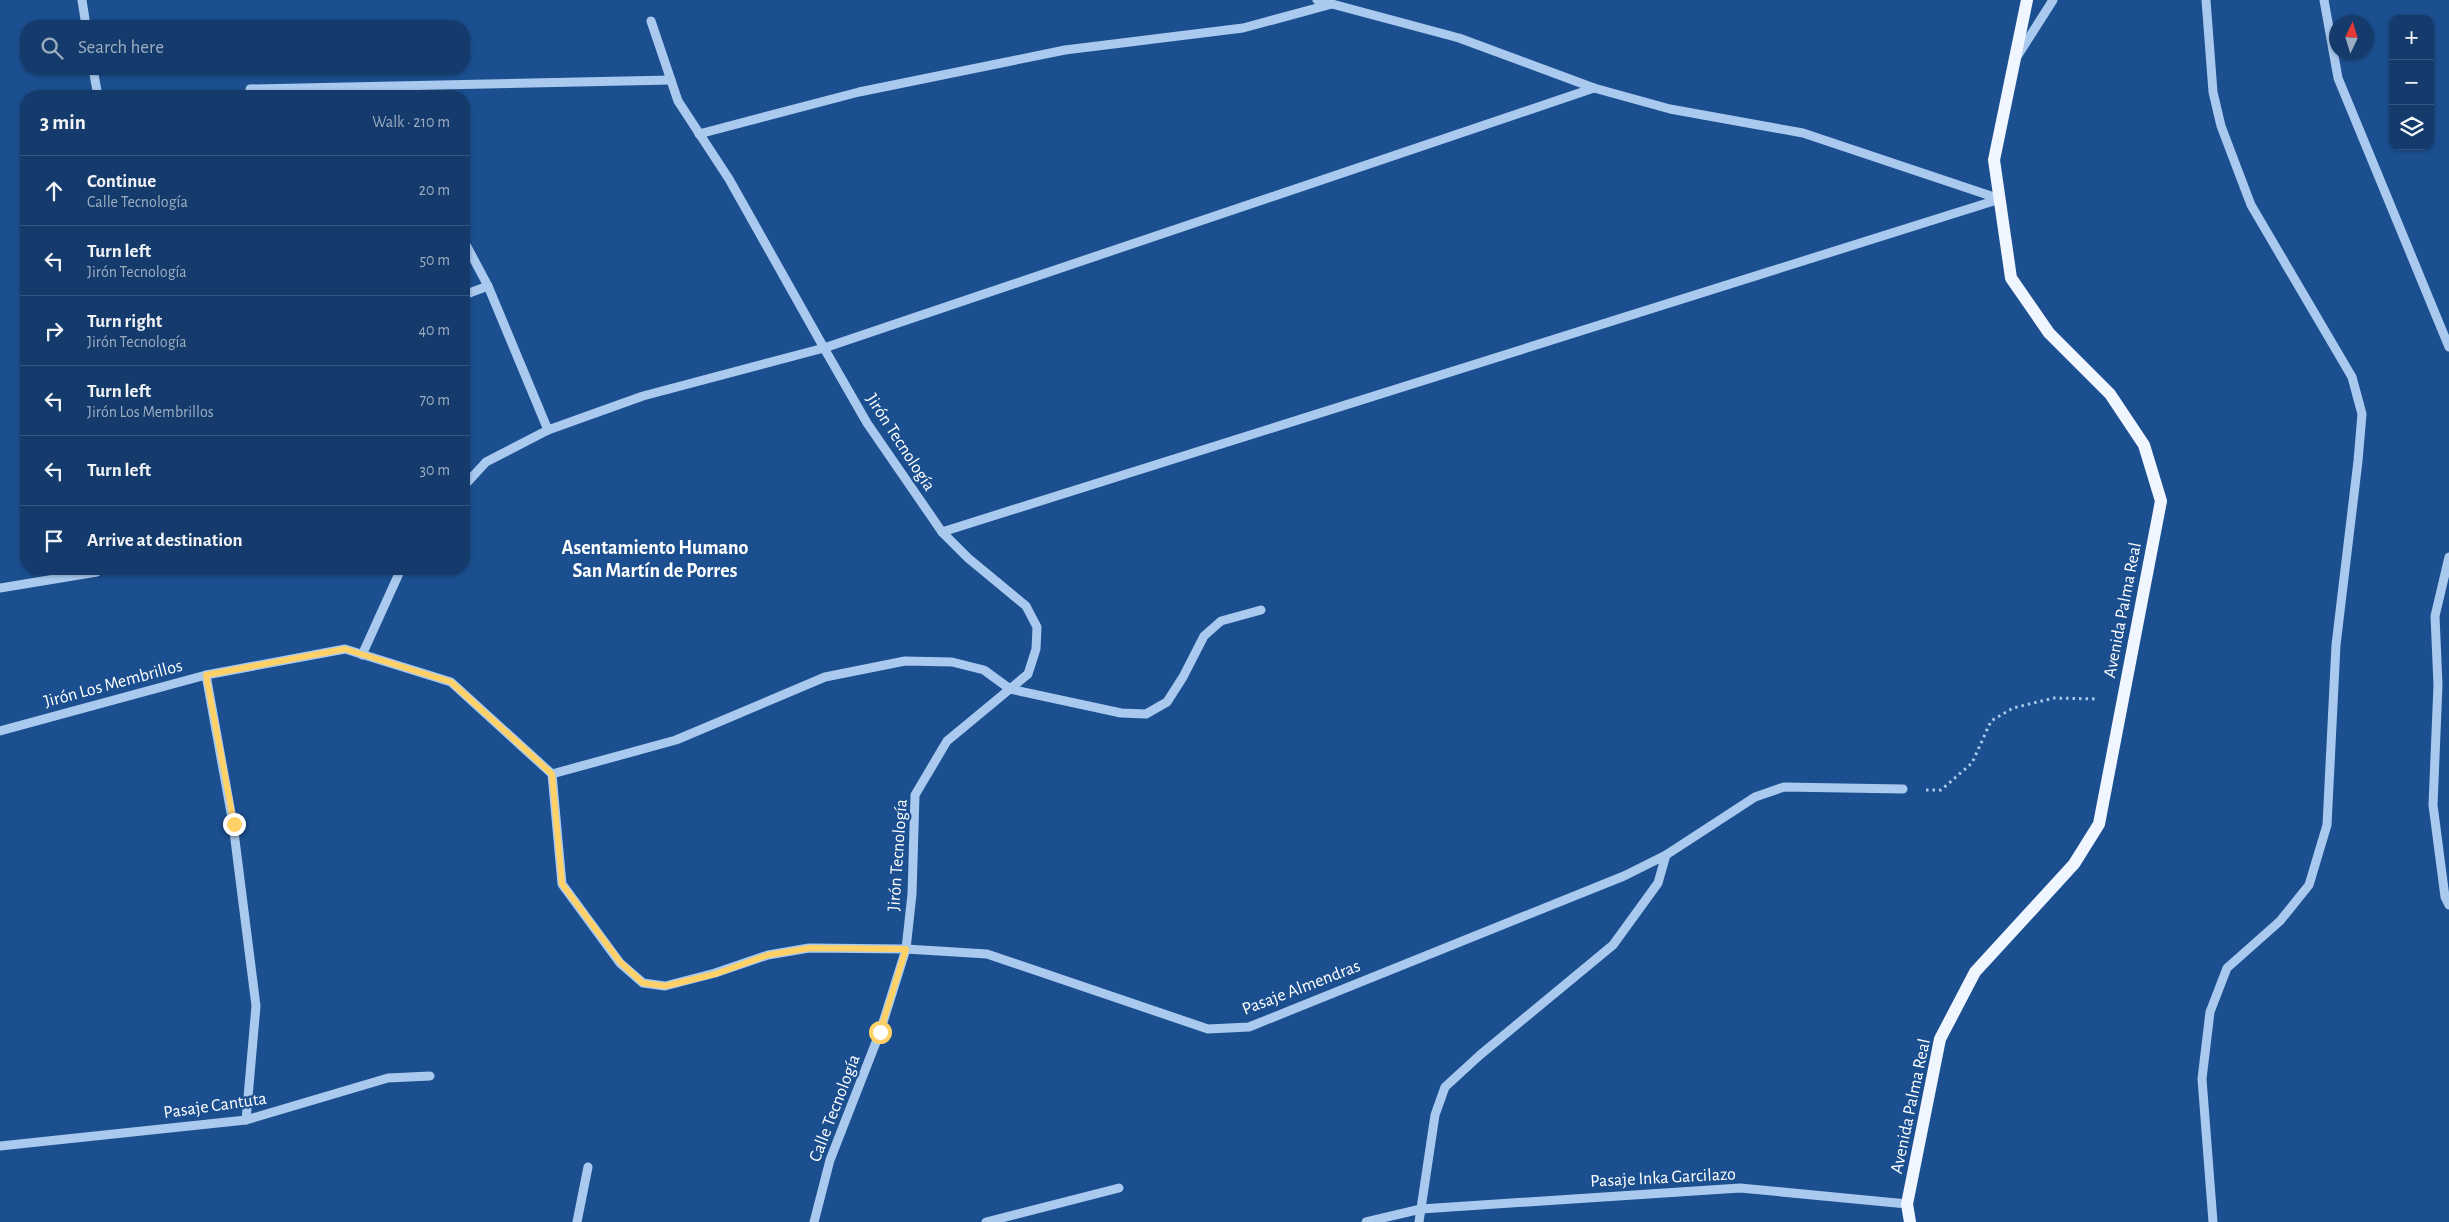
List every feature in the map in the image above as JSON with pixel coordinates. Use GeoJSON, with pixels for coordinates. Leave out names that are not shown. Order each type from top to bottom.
{"type":"FeatureCollection","features":[{"type":"Feature","properties":{"kind":"main road","name":"Avenida Palma Real"},"geometry":{"type":"LineString","coordinates":[[1910,1222],[1907,1204],[1940,1039],[1975,972],[2074,864],[2099,824],[2161,501],[2144,445],[2110,394],[2049,333],[2011,278],[1994,160],[2012,65],[2027,0]]}},
{"type":"Feature","properties":{"kind":"street"},"geometry":{"type":"LineString","coordinates":[[82,0],[85,20]]}},
{"type":"Feature","properties":{"kind":"street"},"geometry":{"type":"LineString","coordinates":[[1317,0],[1459,38],[1594,88],[1670,110],[1803,133],[2000,199]]}},
{"type":"Feature","properties":{"kind":"street"},"geometry":{"type":"LineString","coordinates":[[2012,65],[2053,0]]}},
{"type":"Feature","properties":{"kind":"street"},"geometry":{"type":"LineString","coordinates":[[2206,0],[2213,92],[2221,126],[2252,205],[2352,377],[2362,414],[2336,645],[2327,825],[2309,885],[2280,921],[2227,968],[2210,1012],[2202,1079],[2213,1222]]}},
{"type":"Feature","properties":{"kind":"street"},"geometry":{"type":"LineString","coordinates":[[2324,0],[2338,78],[2449,347]]}},
{"type":"Feature","properties":{"kind":"street"},"geometry":{"type":"LineString","coordinates":[[699,134],[859,92],[1065,50],[1243,28],[1333,4]]}},
{"type":"Feature","properties":{"kind":"street","name":"Jirón Tecnología"},"geometry":{"type":"LineString","coordinates":[[651,21],[678,101],[729,179],[867,423],[942,532],[968,558],[1026,606],[1037,627],[1036,649],[1028,674],[947,741],[915,795],[912,894],[906,949]]}},
{"type":"Feature","properties":{"kind":"street"},"geometry":{"type":"LineString","coordinates":[[94,75],[97,90]]}},
{"type":"Feature","properties":{"kind":"street"},"geometry":{"type":"LineString","coordinates":[[250,89],[671,80]]}},
{"type":"Feature","properties":{"kind":"street"},"geometry":{"type":"LineString","coordinates":[[470,479],[486,462],[548,430],[643,396],[824,348],[1594,88]]}},
{"type":"Feature","properties":{"kind":"street"},"geometry":{"type":"LineString","coordinates":[[942,532],[2000,199]]}},
{"type":"Feature","properties":{"kind":"street"},"geometry":{"type":"LineString","coordinates":[[470,252],[488,286],[548,430]]}},
{"type":"Feature","properties":{"kind":"street"},"geometry":{"type":"LineString","coordinates":[[470,293],[488,286]]}},
{"type":"Feature","properties":{"kind":"street"},"geometry":{"type":"LineString","coordinates":[[2449,557],[2435,616],[2438,685],[2433,805],[2445,897],[2449,905]]}},
{"type":"Feature","properties":{"kind":"street"},"geometry":{"type":"LineString","coordinates":[[0,588],[79,575]]}},
{"type":"Feature","properties":{"kind":"street"},"geometry":{"type":"LineString","coordinates":[[362,655],[398,575]]}},
{"type":"Feature","properties":{"kind":"street"},"geometry":{"type":"LineString","coordinates":[[906,949],[810,948],[768,955],[715,974],[665,986],[643,983],[620,962],[562,884],[552,774],[676,740],[825,677],[904,661],[952,662],[984,670],[1010,690],[1121,713],[1146,714],[1167,702],[1183,677],[1204,636],[1222,621],[1261,610]]}},
{"type":"Feature","properties":{"kind":"street","name":"Jirón Los Membrillos"},"geometry":{"type":"LineString","coordinates":[[0,731],[206,675],[345,649],[451,682],[552,774]]}},
{"type":"Feature","properties":{"kind":"street"},"geometry":{"type":"LineString","coordinates":[[206,675],[234,824],[256,1006],[246,1120]]}},
{"type":"Feature","properties":{"kind":"street","name":"Pasaje Almendras"},"geometry":{"type":"LineString","coordinates":[[906,949],[987,954],[1208,1029],[1249,1027],[1624,876],[1666,856],[1755,797],[1784,787],[1903,789]]}},
{"type":"Feature","properties":{"kind":"street"},"geometry":{"type":"LineString","coordinates":[[1419,1222],[1435,1116],[1445,1086],[1613,945],[1658,883],[1666,856]]}},
{"type":"Feature","properties":{"kind":"street","name":"Calle Tecnología"},"geometry":{"type":"LineString","coordinates":[[814,1222],[830,1160],[880,1032],[906,949]]}},
{"type":"Feature","properties":{"kind":"street","name":"Pasaje Cantuta"},"geometry":{"type":"LineString","coordinates":[[0,1146],[246,1120],[291,1109],[388,1078],[430,1076]]}},
{"type":"Feature","properties":{"kind":"street"},"geometry":{"type":"LineString","coordinates":[[577,1222],[588,1166]]}},
{"type":"Feature","properties":{"kind":"street"},"geometry":{"type":"LineString","coordinates":[[986,1222],[1119,1188]]}},
{"type":"Feature","properties":{"kind":"street","name":"Pasaje Inka Garcilazo"},"geometry":{"type":"LineString","coordinates":[[1366,1222],[1421,1209],[1740,1188],[1907,1204]]}},
{"type":"Feature","properties":{"kind":"street"},"geometry":{"type":"LineString","coordinates":[[1905,1222],[1907,1204]]}},
{"type":"Feature","properties":{"kind":"path"},"geometry":{"type":"LineString","coordinates":[[1903,789],[1941,790],[1972,763],[1991,722],[2013,708],[2054,698],[2123,700]]}},
{"type":"Feature","properties":{"kind":"district","name":"Asentamiento Humano San Martín de Porres"},"geometry":{"type":"Point","coordinates":[655,558]}},
{"type":"Feature","properties":{"kind":"route"},"geometry":{"type":"LineString","coordinates":[[234,824],[206,675],[345,649],[451,682],[552,774],[562,884],[620,962],[643,983],[665,986],[715,974],[768,955],[810,948],[906,949],[880,1032]]}}]}
